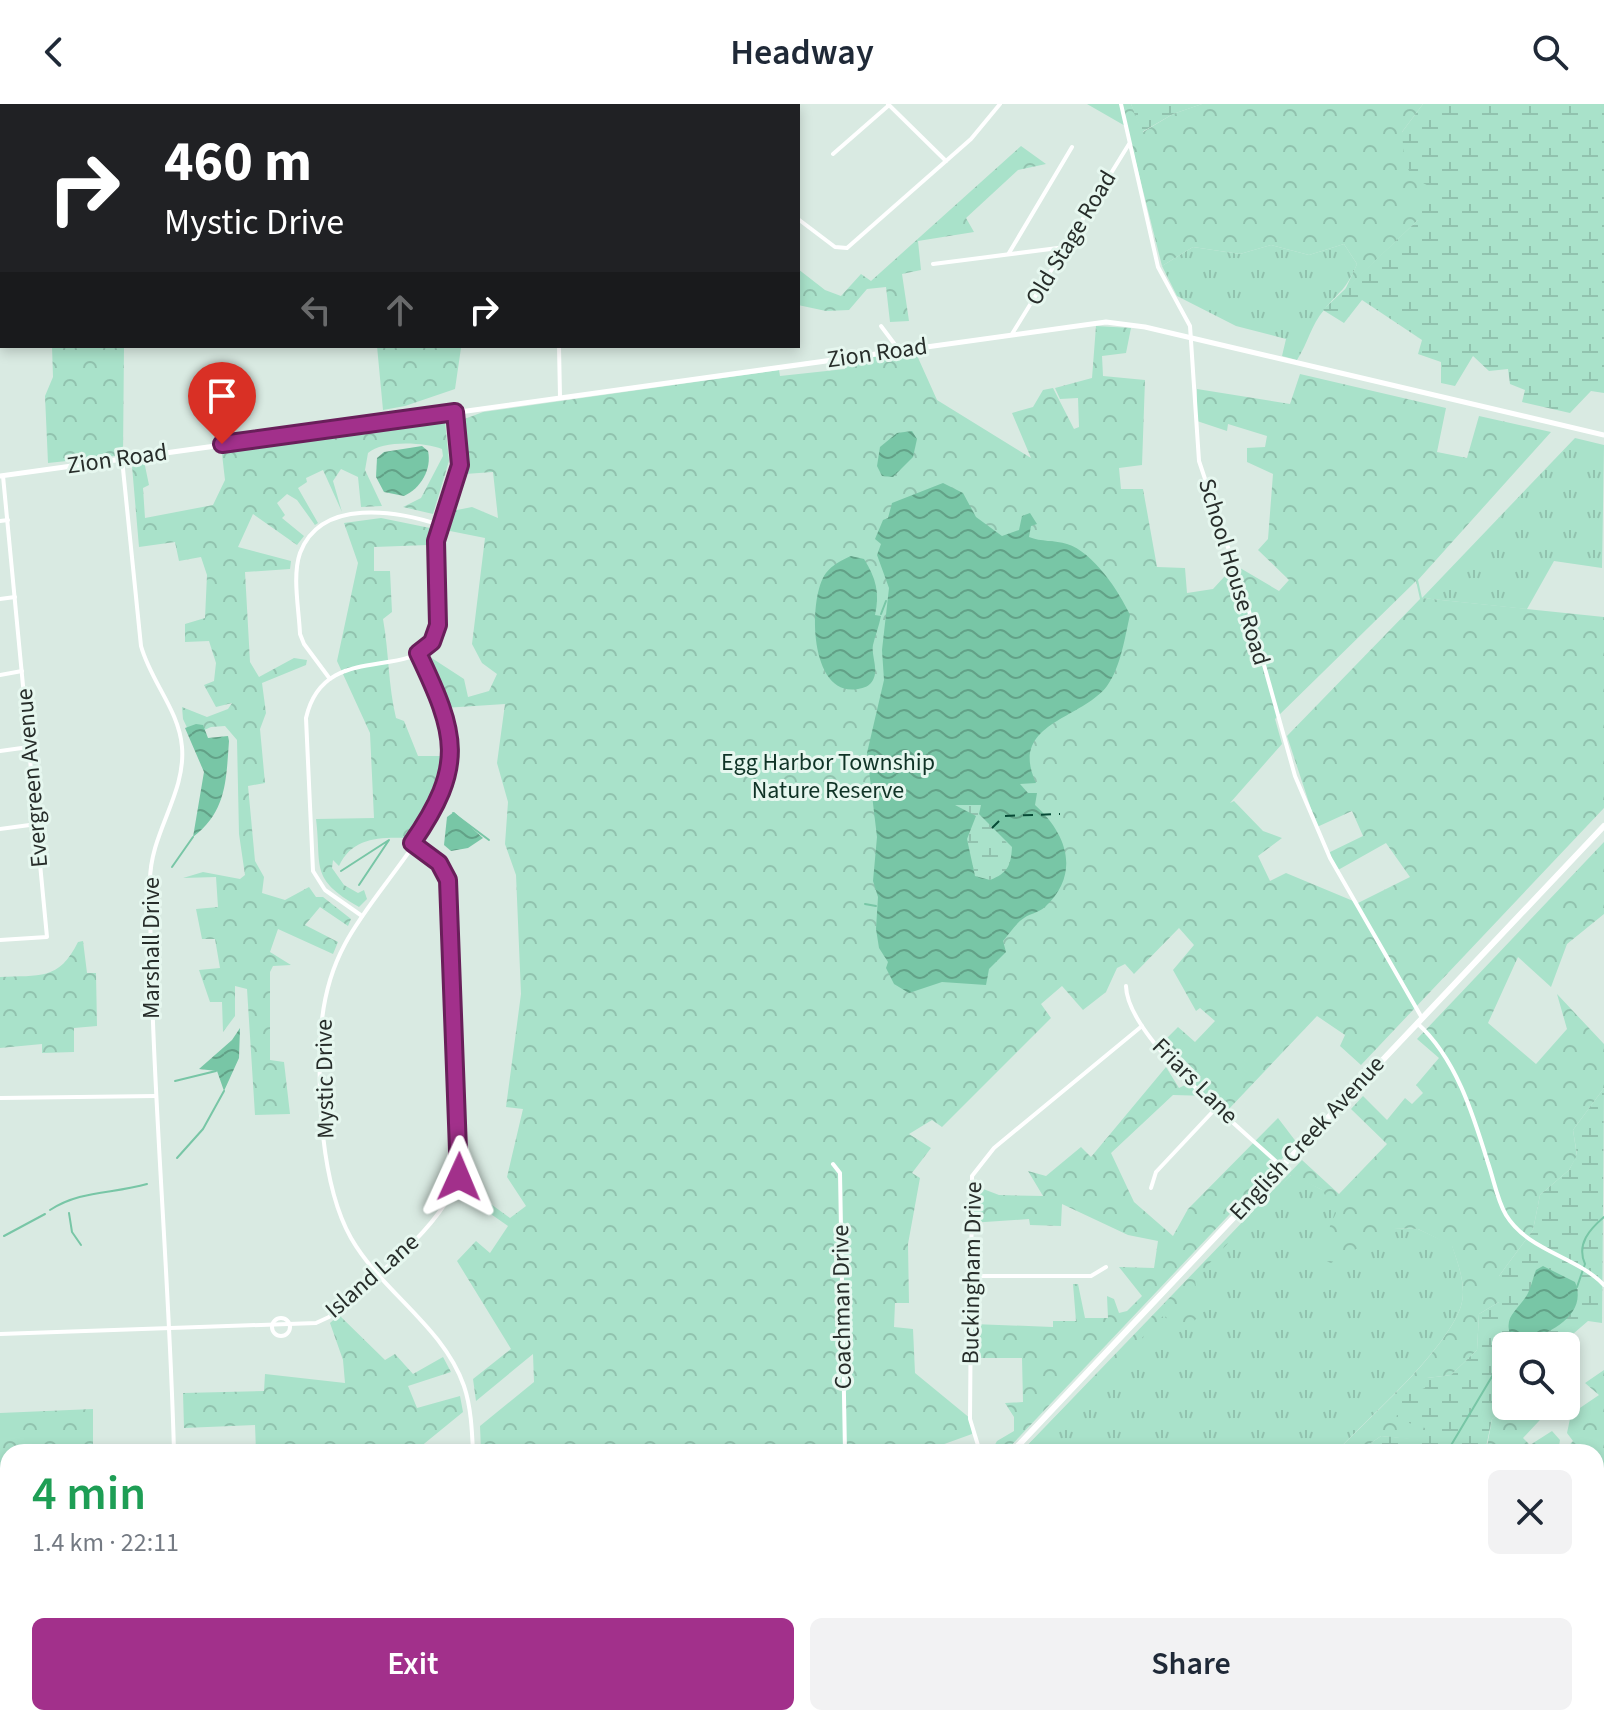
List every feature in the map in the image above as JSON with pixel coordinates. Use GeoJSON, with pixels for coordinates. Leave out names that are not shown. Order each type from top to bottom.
{"type":"FeatureCollection","features":[{"type":"Feature","properties":{"kind":"main road","name":"English Creek Avenue"},"geometry":{"type":"LineString","coordinates":[[1020,1444],[1604,826]]}},
{"type":"Feature","properties":{"kind":"street"},"geometry":{"type":"LineString","coordinates":[[833,154],[889,104],[946,161]]}},
{"type":"Feature","properties":{"kind":"street"},"geometry":{"type":"LineString","coordinates":[[800,221],[835,247],[847,248],[946,161],[985,124],[1000,104]]}},
{"type":"Feature","properties":{"kind":"street","name":"School House Road"},"geometry":{"type":"LineString","coordinates":[[1121,104],[1158,267],[1187,319],[1192,338],[1199,461],[1247,604],[1295,776],[1326,851],[1420,1020],[1459,1083],[1507,1217],[1543,1247],[1584,1267],[1604,1285]]}},
{"type":"Feature","properties":{"kind":"street","name":"Old Stage Road"},"geometry":{"type":"LineString","coordinates":[[1012,334],[1130,142]]}},
{"type":"Feature","properties":{"kind":"street"},"geometry":{"type":"LineString","coordinates":[[1009,253],[1072,147]]}},
{"type":"Feature","properties":{"kind":"street"},"geometry":{"type":"LineString","coordinates":[[933,264],[1066,247]]}},
{"type":"Feature","properties":{"kind":"street","name":"Zion Road"},"geometry":{"type":"LineString","coordinates":[[2,476],[1106,322],[1192,338],[1604,435]]}},
{"type":"Feature","properties":{"kind":"street"},"geometry":{"type":"LineString","coordinates":[[881,326],[899,350]]}},
{"type":"Feature","properties":{"kind":"street"},"geometry":{"type":"LineString","coordinates":[[559,348],[560,397]]}},
{"type":"Feature","properties":{"kind":"street"},"geometry":{"type":"LineString","coordinates":[[362,916],[321,886],[311,862],[305,724],[313,698],[330,679],[348,670],[418,653],[430,645],[438,629],[435,549],[454,458],[451,413]]}},
{"type":"Feature","properties":{"kind":"street","name":"Marshall Drive"},"geometry":{"type":"LineString","coordinates":[[122,459],[141,646],[149,669],[175,718],[183,756],[179,781],[157,834],[151,867],[151,1034],[171,1330],[174,1444]]}},
{"type":"Feature","properties":{"kind":"street","name":"Evergreen Avenue"},"geometry":{"type":"LineString","coordinates":[[0,940],[47,937],[2,476]]}},
{"type":"Feature","properties":{"kind":"street"},"geometry":{"type":"LineString","coordinates":[[330,679],[300,634],[298,564],[307,540],[336,520],[366,512],[401,513],[440,525]]}},
{"type":"Feature","properties":{"kind":"street"},"geometry":{"type":"LineString","coordinates":[[0,521],[8,520]]}},
{"type":"Feature","properties":{"kind":"street"},"geometry":{"type":"LineString","coordinates":[[0,599],[15,597]]}},
{"type":"Feature","properties":{"kind":"street","name":"Mystic Drive"},"geometry":{"type":"LineString","coordinates":[[418,653],[445,710],[451,747],[443,792],[343,947],[327,992],[321,1030],[330,1184],[347,1230],[377,1274],[434,1335],[455,1365],[468,1398],[472,1444]]}},
{"type":"Feature","properties":{"kind":"street"},"geometry":{"type":"LineString","coordinates":[[0,675],[22,671]]}},
{"type":"Feature","properties":{"kind":"street"},"geometry":{"type":"LineString","coordinates":[[0,751],[29,747]]}},
{"type":"Feature","properties":{"kind":"street"},"geometry":{"type":"LineString","coordinates":[[0,829],[37,824]]}},
{"type":"Feature","properties":{"kind":"street","name":"Island Lane"},"geometry":{"type":"LineString","coordinates":[[290,1327],[325,1320],[443,1211],[457,1183],[460,1165],[448,880],[439,863],[412,843]]}},
{"type":"Feature","properties":{"kind":"street","name":"Friars Lane"},"geometry":{"type":"LineString","coordinates":[[1126,986],[1126,1001],[1167,1058],[1281,1166]]}},
{"type":"Feature","properties":{"kind":"street","name":"Buckingham Drive"},"geometry":{"type":"LineString","coordinates":[[977,1444],[970,1427],[970,1188],[981,1160],[1142,1026]]}},
{"type":"Feature","properties":{"kind":"street"},"geometry":{"type":"LineString","coordinates":[[0,1098],[156,1096]]}},
{"type":"Feature","properties":{"kind":"street"},"geometry":{"type":"LineString","coordinates":[[1151,1188],[1156,1172],[1218,1106]]}},
{"type":"Feature","properties":{"kind":"street","name":"Coachman Drive"},"geometry":{"type":"LineString","coordinates":[[833,1164],[840,1173],[845,1444]]}},
{"type":"Feature","properties":{"kind":"street"},"geometry":{"type":"LineString","coordinates":[[970,1276],[1091,1276],[1106,1267]]}},
{"type":"Feature","properties":{"kind":"street","name":"Island Lane"},"geometry":{"type":"LineString","coordinates":[[0,1334],[272,1326],[279,1318],[285,1319],[290,1327]]}},
{"type":"Feature","properties":{"kind":"street","name":"Island Lane"},"geometry":{"type":"LineString","coordinates":[[272,1326],[273,1332],[280,1336],[288,1333],[290,1327]]}},
{"type":"Feature","properties":{"kind":"green space"},"geometry":{"type":"Polygon","coordinates":[[[1087,104],[1131,104],[1143,132],[1173,114],[1202,104],[1423,104],[1402,132],[1436,188],[1418,220],[1345,290],[1357,264],[1344,244],[1309,255],[1271,245],[1240,254],[1193,247],[1162,266],[1127,127],[1087,104]]]}},
{"type":"Feature","properties":{"kind":"green space"},"geometry":{"type":"Polygon","coordinates":[[[1131,104],[1202,104],[1173,114],[1142,132],[1131,104]]]}},
{"type":"Feature","properties":{"kind":"green space"},"geometry":{"type":"Polygon","coordinates":[[[1423,104],[1604,104],[1604,393],[1591,391],[1570,413],[1522,402],[1525,390],[1510,384],[1508,369],[1489,371],[1473,356],[1455,386],[1441,383],[1441,362],[1418,354],[1422,340],[1362,300],[1344,323],[1323,310],[1418,220],[1418,200],[1435,189],[1411,174],[1404,154],[1402,132],[1423,104]]]}},
{"type":"Feature","properties":{"kind":"green space"},"geometry":{"type":"Polygon","coordinates":[[[1021,146],[1046,164],[1018,170],[966,218],[974,232],[918,241],[921,270],[902,274],[909,321],[890,322],[886,287],[867,289],[849,310],[826,311],[800,305],[800,271],[825,290],[841,296],[861,274],[871,281],[1021,146]]]}},
{"type":"Feature","properties":{"kind":"green space"},"geometry":{"type":"Polygon","coordinates":[[[1344,244],[1357,264],[1346,285],[1320,316],[1297,360],[1282,356],[1286,339],[1236,326],[1177,296],[1162,266],[1193,247],[1240,254],[1271,245],[1309,255],[1344,244]]]}},
{"type":"Feature","properties":{"kind":"green space","name":"Egg Harbor Township Nature Reserve"},"geometry":{"type":"Polygon","coordinates":[[[1096,326],[1131,328],[1126,353],[1102,356],[1103,376],[1145,380],[1142,465],[1119,468],[1121,489],[1143,489],[1157,567],[1185,568],[1187,593],[1213,589],[1235,565],[1279,591],[1289,580],[1258,550],[1268,539],[1273,474],[1247,462],[1247,448],[1265,447],[1267,436],[1228,424],[1227,431],[1197,421],[1197,389],[1290,404],[1300,374],[1446,408],[1437,452],[1467,458],[1479,416],[1551,432],[1418,580],[1422,598],[1604,617],[1604,808],[1361,1065],[1340,1046],[1345,1035],[1317,1016],[1226,1112],[1208,1096],[1173,1095],[1111,1153],[1134,1202],[1173,1236],[1188,1209],[1278,1118],[1297,1143],[1013,1444],[995,1444],[1014,1431],[1014,1417],[1005,1403],[1023,1402],[1022,1358],[973,1358],[973,1324],[1053,1327],[1053,1321],[1076,1321],[1073,1284],[1078,1284],[1085,1318],[1108,1318],[1107,1296],[1114,1299],[1119,1313],[1127,1311],[1142,1296],[1119,1267],[1154,1268],[1158,1241],[1128,1235],[1062,1204],[1061,1226],[1030,1225],[1029,1219],[970,1223],[970,1184],[999,1195],[1043,1196],[1028,1171],[1046,1176],[1081,1147],[1091,1157],[1166,1067],[1179,1088],[1201,1077],[1165,1040],[1178,1027],[1195,1042],[1215,1021],[1200,1008],[1196,1011],[1173,970],[1194,945],[1179,928],[1134,974],[1125,964],[1117,968],[1106,992],[1083,1010],[1062,986],[1041,1004],[1051,1018],[942,1127],[932,1120],[909,1134],[931,1148],[912,1173],[920,1178],[908,1244],[909,1303],[895,1303],[894,1327],[913,1329],[915,1373],[971,1419],[972,1434],[944,1444],[481,1444],[480,1426],[534,1382],[533,1354],[476,1401],[473,1379],[511,1349],[457,1261],[476,1241],[490,1253],[508,1226],[462,1194],[466,1186],[510,1218],[526,1206],[507,1177],[523,1109],[506,1107],[521,994],[516,875],[505,844],[508,802],[497,763],[505,704],[444,708],[424,653],[464,679],[468,697],[489,691],[497,674],[482,663],[472,644],[485,538],[445,530],[452,511],[472,507],[498,518],[493,472],[465,474],[462,420],[483,412],[779,370],[780,376],[845,369],[845,361],[915,351],[937,400],[1031,458],[1012,413],[1033,407],[1043,390],[1053,388],[1074,429],[1079,427],[1078,398],[1060,399],[1055,388],[1092,378],[1096,326]],[[1416,581],[1275,719],[1282,744],[1230,803],[1234,801],[1263,831],[1282,838],[1258,856],[1270,881],[1286,873],[1358,903],[1410,877],[1386,843],[1338,870],[1328,853],[1363,836],[1352,811],[1317,827],[1287,736],[1420,599],[1416,581]]]}},
{"type":"Feature","properties":{"kind":"green space"},"geometry":{"type":"Polygon","coordinates":[[[52,348],[124,348],[123,455],[48,463],[45,396],[53,377],[52,348]]]}},
{"type":"Feature","properties":{"kind":"green space"},"geometry":{"type":"Polygon","coordinates":[[[377,348],[461,348],[455,389],[383,410],[377,348]]]}},
{"type":"Feature","properties":{"kind":"green space"},"geometry":{"type":"Polygon","coordinates":[[[441,420],[445,422],[449,461],[433,514],[403,507],[421,498],[443,456],[442,449],[393,444],[368,453],[365,470],[382,506],[361,507],[358,477],[341,469],[333,481],[342,512],[323,470],[306,478],[307,482],[298,488],[318,523],[315,525],[297,500],[287,494],[277,503],[285,515],[282,518],[304,536],[297,545],[253,514],[238,547],[291,561],[290,569],[245,572],[250,662],[259,677],[294,658],[307,660],[306,665],[262,683],[266,713],[260,729],[265,783],[248,786],[255,861],[264,877],[262,893],[285,900],[309,887],[316,897],[323,897],[351,919],[348,926],[320,907],[305,925],[338,942],[333,954],[278,929],[270,952],[291,965],[273,966],[270,972],[270,1060],[284,1062],[290,1114],[255,1115],[247,989],[235,986],[235,1016],[223,1032],[222,1002],[210,1002],[199,970],[220,968],[215,939],[202,939],[196,909],[218,907],[216,877],[183,878],[203,872],[240,879],[245,875],[239,834],[237,740],[225,726],[211,727],[191,736],[183,719],[182,707],[207,717],[228,709],[232,703],[216,707],[204,685],[214,681],[216,663],[209,641],[185,642],[185,624],[205,618],[207,575],[201,557],[179,561],[175,542],[139,547],[132,466],[144,461],[149,485],[143,488],[145,518],[213,505],[225,480],[222,454],[227,448],[441,420]]]}},
{"type":"Feature","properties":{"kind":"green space"},"geometry":{"type":"Polygon","coordinates":[[[1575,438],[1604,445],[1602,568],[1554,561],[1527,609],[1422,598],[1575,438]]]}},
{"type":"Feature","properties":{"kind":"green space"},"geometry":{"type":"Polygon","coordinates":[[[381,518],[430,528],[428,545],[374,547],[374,571],[390,571],[392,612],[383,619],[396,718],[404,721],[418,756],[444,756],[431,800],[407,838],[367,841],[351,850],[339,866],[333,860],[332,868],[344,885],[358,893],[364,890],[367,899],[359,907],[332,888],[325,879],[319,861],[316,819],[374,818],[370,733],[337,661],[358,563],[344,523],[381,518]]]}},
{"type":"Feature","properties":{"kind":"green space"},"geometry":{"type":"Polygon","coordinates":[[[954,804],[981,804],[978,810],[1013,855],[1012,863],[1005,872],[990,880],[975,876],[967,839],[972,816],[954,804]]]}},
{"type":"Feature","properties":{"kind":"green space"},"geometry":{"type":"Polygon","coordinates":[[[1604,842],[1604,914],[1567,944],[1551,987],[1518,957],[1488,1023],[1536,1064],[1567,1029],[1557,994],[1604,1044],[1604,1088],[1573,1130],[1577,1156],[1569,1170],[1540,1195],[1533,1230],[1499,1276],[1499,1302],[1479,1314],[1477,1350],[1451,1375],[1427,1378],[1428,1441],[1381,1436],[1371,1443],[1374,1444],[1344,1444],[1406,1382],[1453,1324],[1461,1306],[1463,1291],[1452,1246],[1418,1229],[1394,1228],[1331,1263],[1316,1257],[1336,1213],[1322,1190],[1291,1175],[1195,1279],[1199,1316],[1182,1333],[1164,1315],[1040,1444],[1029,1444],[1302,1160],[1339,1194],[1387,1144],[1351,1109],[1363,1096],[1387,1120],[1405,1098],[1412,1104],[1423,1093],[1416,1085],[1439,1058],[1417,1039],[1604,842]]]}},
{"type":"Feature","properties":{"kind":"green space"},"geometry":{"type":"Polygon","coordinates":[[[83,941],[87,973],[96,973],[97,1026],[74,1028],[74,1052],[42,1053],[42,1044],[0,1048],[0,977],[37,975],[55,970],[71,955],[78,942],[83,941]]]}},
{"type":"Feature","properties":{"kind":"green space"},"geometry":{"type":"Polygon","coordinates":[[[1604,1088],[1602,1323],[1588,1321],[1575,1332],[1492,1332],[1492,1419],[1487,1444],[1371,1443],[1381,1436],[1427,1440],[1425,1428],[1396,1419],[1401,1397],[1425,1388],[1427,1378],[1451,1375],[1477,1350],[1479,1314],[1499,1302],[1499,1276],[1533,1230],[1540,1195],[1569,1170],[1577,1155],[1573,1130],[1604,1088]]]}},
{"type":"Feature","properties":{"kind":"green space"},"geometry":{"type":"Polygon","coordinates":[[[1292,1174],[1394,1228],[1418,1229],[1452,1245],[1463,1298],[1453,1324],[1406,1382],[1344,1444],[1029,1444],[1292,1174]]]}},
{"type":"Feature","properties":{"kind":"green space"},"geometry":{"type":"Polygon","coordinates":[[[339,1315],[385,1360],[395,1354],[413,1374],[443,1357],[451,1372],[408,1386],[417,1408],[460,1396],[463,1412],[424,1444],[256,1444],[255,1425],[184,1428],[183,1393],[264,1391],[265,1374],[345,1383],[343,1360],[330,1323],[339,1315]]]}},
{"type":"Feature","properties":{"kind":"green space"},"geometry":{"type":"Polygon","coordinates":[[[1604,1370],[1604,1444],[1570,1444],[1573,1441],[1567,1433],[1570,1420],[1580,1420],[1580,1408],[1599,1395],[1585,1383],[1604,1370]]]}},
{"type":"Feature","properties":{"kind":"green space"},"geometry":{"type":"Polygon","coordinates":[[[93,1409],[93,1444],[0,1444],[0,1413],[93,1409]]]}},
{"type":"Feature","properties":{"kind":"green space"},"geometry":{"type":"Polygon","coordinates":[[[1492,1419],[1540,1420],[1523,1438],[1529,1444],[1488,1444],[1492,1419]]]}},
{"type":"Feature","properties":{"kind":"green space"},"geometry":{"type":"Polygon","coordinates":[[[1552,1431],[1560,1440],[1559,1444],[1532,1444],[1552,1431]]]}},
{"type":"Feature","properties":{"kind":"water"},"geometry":{"type":"Polygon","coordinates":[[[912,431],[917,439],[913,457],[893,477],[882,476],[877,466],[880,447],[897,433],[912,431]]]}},
{"type":"Feature","properties":{"kind":"water"},"geometry":{"type":"Polygon","coordinates":[[[422,446],[428,451],[429,458],[427,471],[420,483],[404,496],[384,492],[376,477],[377,458],[384,452],[422,446]]]}},
{"type":"Feature","properties":{"kind":"water"},"geometry":{"type":"Polygon","coordinates":[[[943,483],[963,493],[976,517],[1002,536],[1019,530],[1022,516],[1030,513],[1037,524],[1031,526],[1029,537],[1077,548],[1112,584],[1130,615],[1119,661],[1107,686],[1051,725],[1039,735],[1032,747],[1030,763],[1036,783],[1020,784],[1028,793],[1037,793],[1035,805],[1062,841],[1066,867],[1056,894],[1042,909],[1021,920],[1003,941],[1006,952],[989,969],[986,985],[942,982],[909,993],[894,984],[886,968],[888,962],[879,948],[876,929],[878,897],[873,881],[877,837],[867,753],[884,680],[882,650],[889,588],[877,555],[881,544],[875,539],[883,520],[888,518],[892,503],[943,483]],[[955,805],[976,816],[967,839],[975,876],[990,880],[1007,868],[1012,847],[979,814],[981,805],[955,805]]]}},
{"type":"Feature","properties":{"kind":"water"},"geometry":{"type":"Polygon","coordinates":[[[851,556],[864,559],[871,573],[877,593],[875,615],[881,616],[873,645],[875,676],[869,685],[858,689],[842,688],[829,678],[816,643],[816,602],[820,585],[834,565],[851,556]]]}},
{"type":"Feature","properties":{"kind":"water"},"geometry":{"type":"Polygon","coordinates":[[[203,725],[208,738],[228,736],[229,741],[219,805],[213,817],[193,837],[204,772],[185,728],[203,725]]]}},
{"type":"Feature","properties":{"kind":"water"},"geometry":{"type":"Polygon","coordinates":[[[454,812],[483,838],[468,848],[451,851],[444,845],[447,817],[454,812]]]}},
{"type":"Feature","properties":{"kind":"water"},"geometry":{"type":"Polygon","coordinates":[[[240,1028],[239,1058],[224,1091],[217,1071],[199,1069],[232,1040],[240,1028]]]}},
{"type":"Feature","properties":{"kind":"water"},"geometry":{"type":"Polygon","coordinates":[[[1543,1266],[1575,1282],[1578,1295],[1575,1306],[1569,1316],[1547,1332],[1510,1332],[1509,1321],[1527,1295],[1536,1270],[1543,1266]]]}},
{"type":"Feature","properties":{"kind":"waterway"},"geometry":{"type":"LineString","coordinates":[[881,614],[886,601]]}},
{"type":"Feature","properties":{"kind":"waterway"},"geometry":{"type":"LineString","coordinates":[[453,813],[489,840]]}},
{"type":"Feature","properties":{"kind":"waterway"},"geometry":{"type":"LineString","coordinates":[[172,867],[193,837]]}},
{"type":"Feature","properties":{"kind":"waterway"},"geometry":{"type":"LineString","coordinates":[[341,871],[389,840],[359,885]]}},
{"type":"Feature","properties":{"kind":"waterway"},"geometry":{"type":"LineString","coordinates":[[865,904],[876,906]]}},
{"type":"Feature","properties":{"kind":"waterway"},"geometry":{"type":"LineString","coordinates":[[175,1081],[216,1071]]}},
{"type":"Feature","properties":{"kind":"waterway"},"geometry":{"type":"LineString","coordinates":[[177,1158],[203,1129],[224,1091]]}},
{"type":"Feature","properties":{"kind":"waterway"},"geometry":{"type":"LineString","coordinates":[[50,1210],[73,1199],[147,1184]]}},
{"type":"Feature","properties":{"kind":"waterway"},"geometry":{"type":"LineString","coordinates":[[69,1213],[72,1232],[81,1245]]}},
{"type":"Feature","properties":{"kind":"waterway"},"geometry":{"type":"LineString","coordinates":[[4,1236],[45,1214]]}},
{"type":"Feature","properties":{"kind":"waterway"},"geometry":{"type":"LineString","coordinates":[[1577,1287],[1585,1264],[1583,1244],[1589,1232],[1604,1217]]}},
{"type":"Feature","properties":{"kind":"waterway"},"geometry":{"type":"LineString","coordinates":[[1452,1444],[1492,1376]]}},
{"type":"Feature","properties":{"kind":"ferry route"},"geometry":{"type":"LineString","coordinates":[[992,828],[1004,816],[1060,814]]}},
{"type":"Feature","properties":{"kind":"route"},"geometry":{"type":"LineString","coordinates":[[222,444],[455,412],[460,465],[436,541],[438,625],[432,642],[418,653],[445,710],[451,747],[443,792],[412,843],[439,863],[448,880],[459,1177]]}}]}
